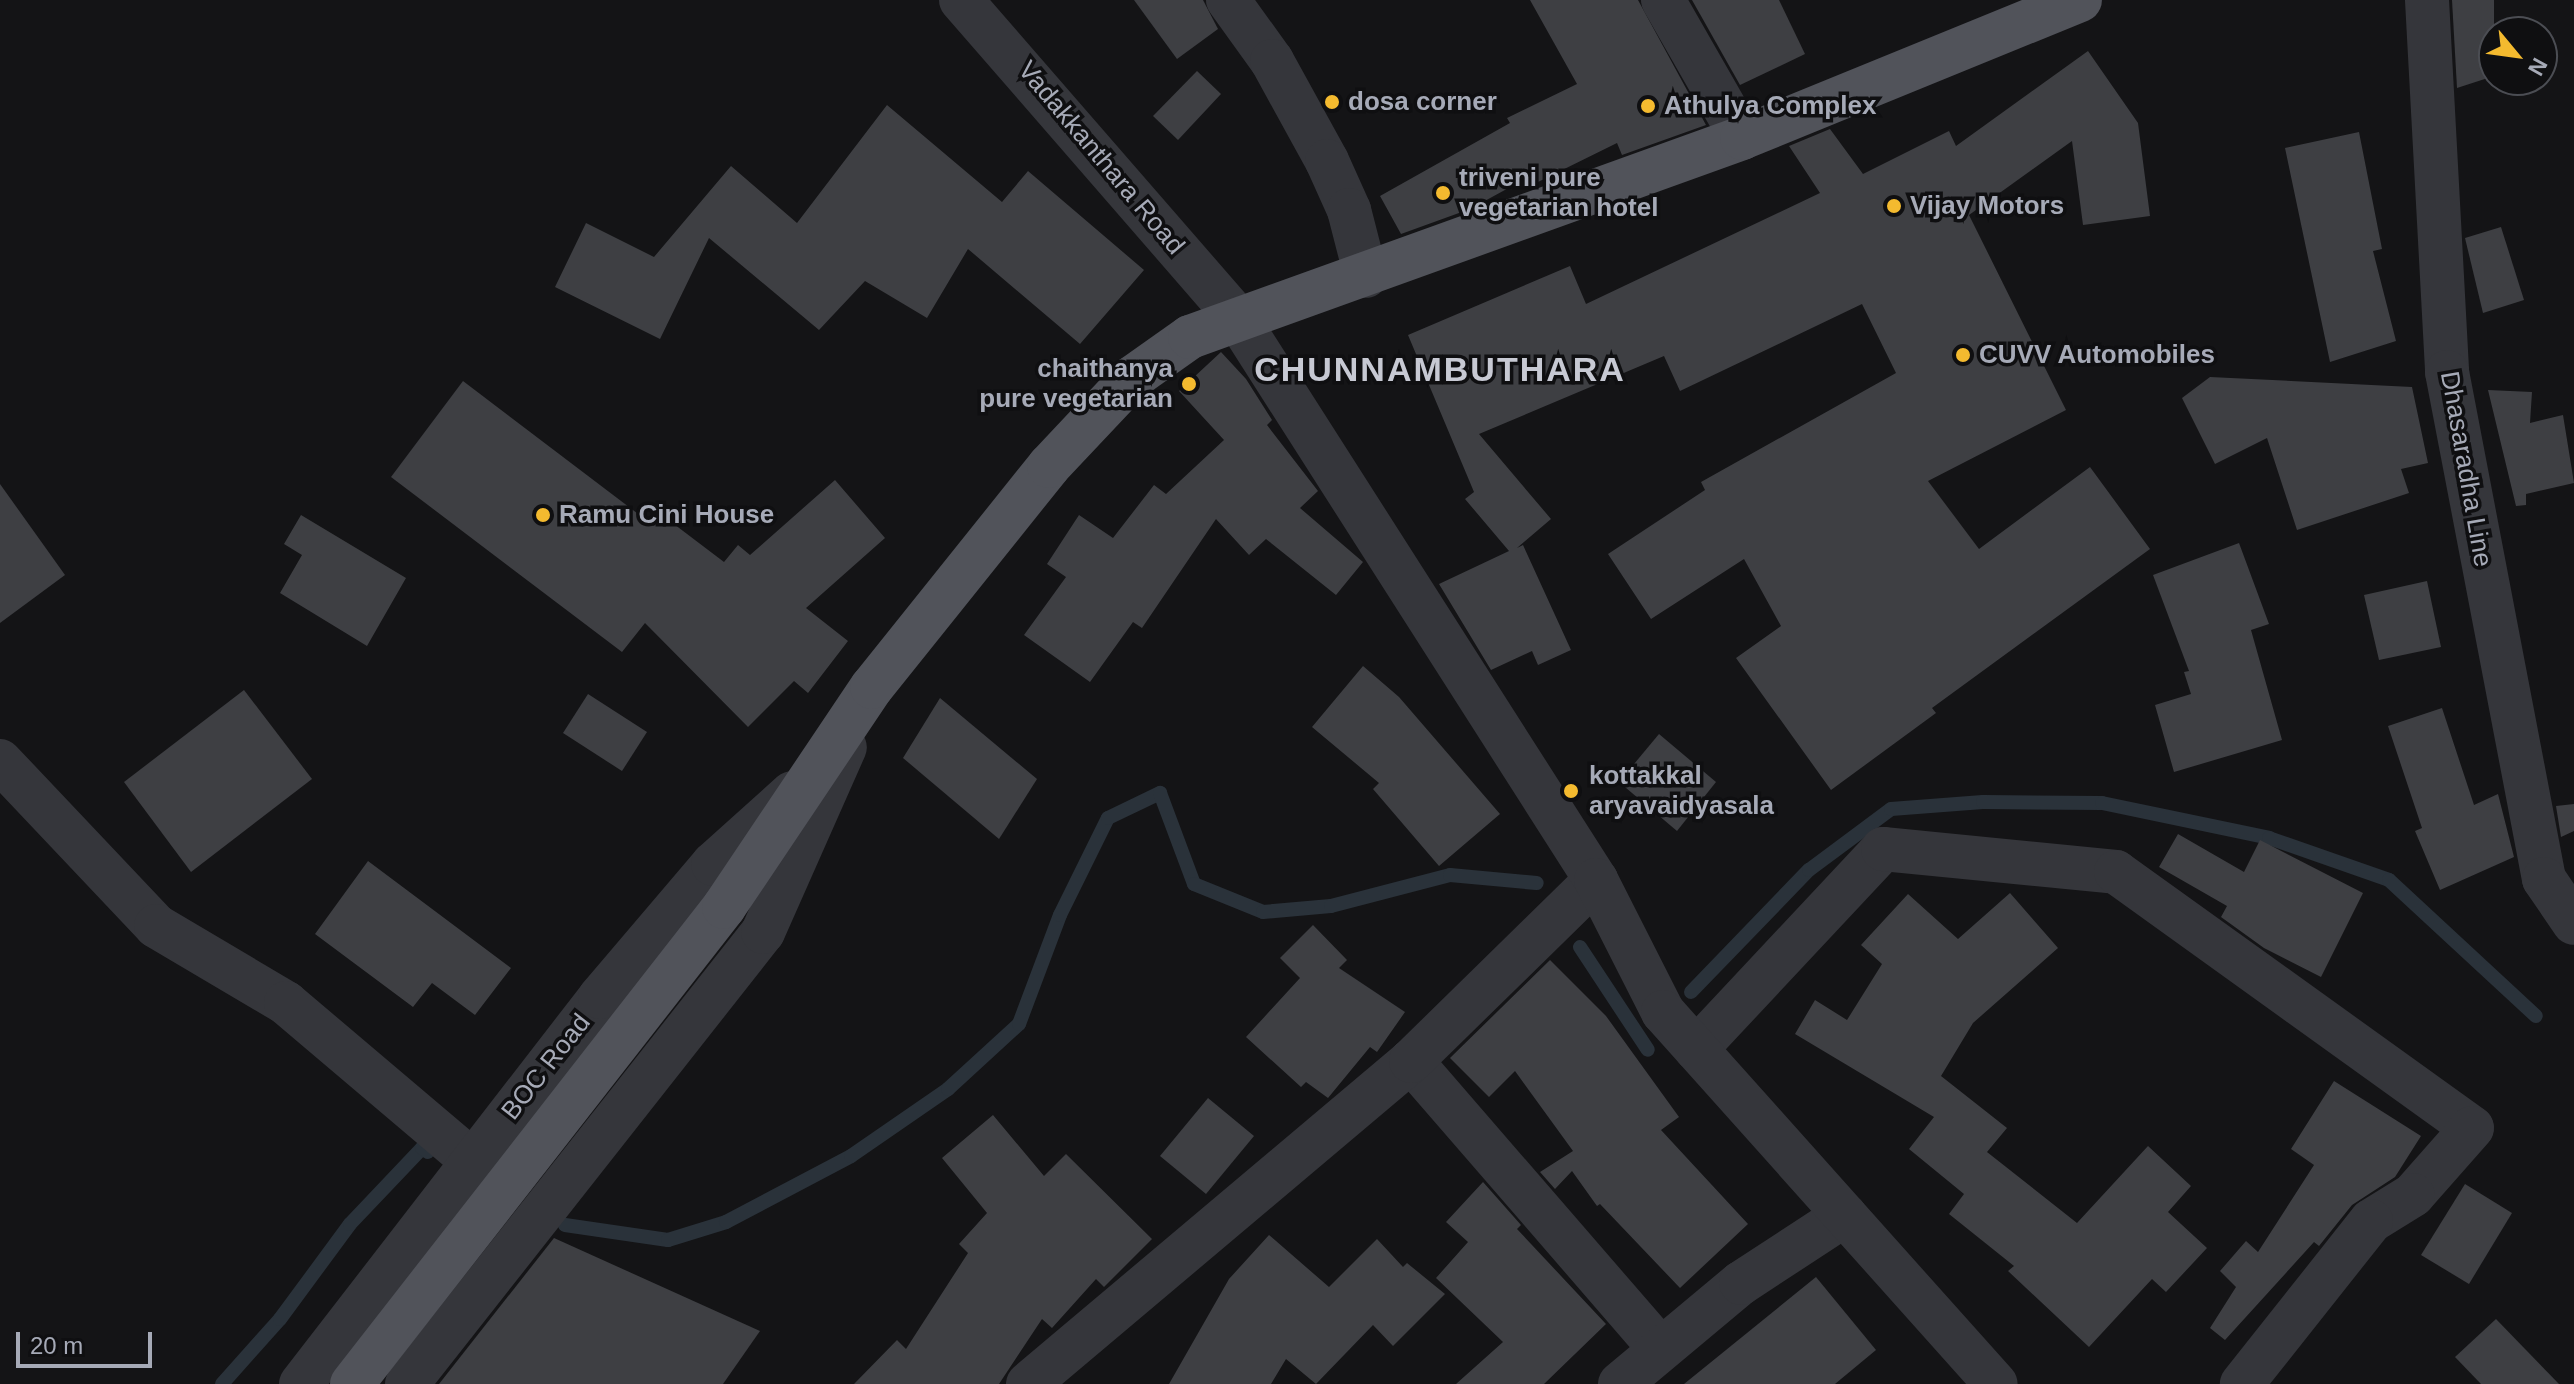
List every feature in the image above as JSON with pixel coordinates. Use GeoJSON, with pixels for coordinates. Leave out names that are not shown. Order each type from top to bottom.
{"type":"FeatureCollection","features":[{"type":"Feature","properties":{"kind":"main road"},"geometry":{"type":"LineString","coordinates":[[352,1384],[724,907],[872,687],[1049,466],[1132,378],[1190,337],[1237,318],[1366,276],[1742,138],[2080,0]]}},
{"type":"Feature","properties":{"kind":"street","name":"Vadakkanthara Road"},"geometry":{"type":"LineString","coordinates":[[961,0],[1237,318],[1596,880],[1663,1012],[1996,1384]]}},
{"type":"Feature","properties":{"kind":"street"},"geometry":{"type":"LineString","coordinates":[[1228,0],[1272,61],[1327,161],[1349,210],[1366,276]]}},
{"type":"Feature","properties":{"kind":"street"},"geometry":{"type":"LineString","coordinates":[[1663,0],[1742,138]]}},
{"type":"Feature","properties":{"kind":"street","name":"Dhasaradha Line"},"geometry":{"type":"LineString","coordinates":[[2427,0],[2447,372],[2544,879],[2574,923]]}},
{"type":"Feature","properties":{"kind":"street"},"geometry":{"type":"LineString","coordinates":[[407,1384],[763,932],[872,687]]}},
{"type":"Feature","properties":{"kind":"street"},"geometry":{"type":"LineString","coordinates":[[0,761],[156,926],[286,1003],[472,1161]]}},
{"type":"Feature","properties":{"kind":"street","name":"BOC Road"},"geometry":{"type":"LineString","coordinates":[[301,1384],[472,1161],[713,864],[815,772]]}},
{"type":"Feature","properties":{"kind":"street"},"geometry":{"type":"LineString","coordinates":[[1696,1049],[1883,849],[2116,872],[2472,1128],[2413,1195],[2371,1221],[2242,1384]]}},
{"type":"Feature","properties":{"kind":"street"},"geometry":{"type":"LineString","coordinates":[[1028,1384],[1411,1061],[1596,880]]}},
{"type":"Feature","properties":{"kind":"street"},"geometry":{"type":"LineString","coordinates":[[1411,1061],[1660,1348]]}},
{"type":"Feature","properties":{"kind":"street"},"geometry":{"type":"LineString","coordinates":[[1620,1384],[1741,1283],[1845,1215]]}},
{"type":"Feature","properties":{"kind":"building"},"geometry":{"type":"Polygon","coordinates":[[[1134,0],[1203,0],[1218,29],[1177,59],[1134,0]]]}},
{"type":"Feature","properties":{"kind":"building"},"geometry":{"type":"Polygon","coordinates":[[[1530,0],[1638,0],[1706,125],[1622,155],[1617,143],[1538,182],[1534,174],[1470,209],[1401,234],[1380,196],[1510,123],[1507,118],[1577,84],[1530,0]]]}},
{"type":"Feature","properties":{"kind":"building"},"geometry":{"type":"Polygon","coordinates":[[[1692,0],[1779,0],[1805,54],[1740,85],[1692,0]]]}},
{"type":"Feature","properties":{"kind":"building"},"geometry":{"type":"Polygon","coordinates":[[[2452,0],[2494,0],[2494,16],[2478,16],[2478,81],[2457,88],[2452,0]]]}},
{"type":"Feature","properties":{"kind":"building"},"geometry":{"type":"Polygon","coordinates":[[[2088,51],[2138,123],[2150,216],[2083,225],[2072,141],[1969,215],[2066,410],[1928,481],[1979,549],[2090,467],[2150,549],[1932,708],[1936,713],[1831,790],[1736,658],[1781,626],[1744,559],[1651,619],[1608,554],[1705,490],[1701,482],[1896,373],[1862,304],[1680,391],[1664,356],[1479,434],[1551,519],[1517,548],[1523,545],[1571,650],[1538,665],[1532,651],[1491,670],[1439,584],[1509,551],[1465,499],[1474,492],[1408,335],[1570,266],[1586,304],[1820,193],[1789,146],[1830,129],[1863,174],[1949,131],[1956,146],[2088,51]]]}},
{"type":"Feature","properties":{"kind":"building"},"geometry":{"type":"Polygon","coordinates":[[[1197,71],[1221,94],[1178,140],[1153,116],[1197,71]]]}},
{"type":"Feature","properties":{"kind":"building"},"geometry":{"type":"Polygon","coordinates":[[[887,105],[1002,202],[1028,171],[1144,270],[1080,344],[968,249],[927,318],[865,281],[819,330],[709,238],[660,339],[555,287],[586,223],[654,257],[731,166],[797,223],[887,105]]]}},
{"type":"Feature","properties":{"kind":"building"},"geometry":{"type":"Polygon","coordinates":[[[2359,132],[2382,249],[2373,251],[2396,341],[2330,362],[2285,148],[2359,132]]]}},
{"type":"Feature","properties":{"kind":"building"},"geometry":{"type":"Polygon","coordinates":[[[2501,227],[2524,300],[2483,313],[2465,238],[2501,227]]]}},
{"type":"Feature","properties":{"kind":"building"},"geometry":{"type":"Polygon","coordinates":[[[1221,352],[1246,379],[1272,420],[1267,425],[1318,491],[1300,508],[1363,562],[1336,595],[1266,539],[1249,555],[1216,519],[1142,628],[1133,622],[1090,682],[1024,635],[1066,577],[1047,564],[1079,515],[1113,538],[1154,485],[1166,494],[1224,440],[1179,391],[1221,352]]]}},
{"type":"Feature","properties":{"kind":"building"},"geometry":{"type":"Polygon","coordinates":[[[2210,377],[2412,387],[2428,463],[2401,469],[2409,493],[2297,530],[2267,438],[2215,464],[2182,398],[2210,377]]]}},
{"type":"Feature","properties":{"kind":"building"},"geometry":{"type":"Polygon","coordinates":[[[463,381],[654,526],[662,515],[724,562],[738,545],[750,555],[835,480],[885,538],[806,608],[848,641],[808,693],[794,681],[748,727],[645,623],[622,652],[391,477],[463,381]]]}},
{"type":"Feature","properties":{"kind":"building"},"geometry":{"type":"Polygon","coordinates":[[[2488,390],[2532,392],[2530,423],[2563,415],[2574,483],[2526,494],[2526,505],[2516,506],[2488,390]]]}},
{"type":"Feature","properties":{"kind":"building"},"geometry":{"type":"Polygon","coordinates":[[[0,484],[65,575],[0,623],[0,484]]]}},
{"type":"Feature","properties":{"kind":"building"},"geometry":{"type":"Polygon","coordinates":[[[301,515],[406,578],[367,646],[280,593],[302,555],[284,544],[301,515]]]}},
{"type":"Feature","properties":{"kind":"building"},"geometry":{"type":"Polygon","coordinates":[[[2239,543],[2269,624],[2251,630],[2282,740],[2174,772],[2155,705],[2191,694],[2184,672],[2189,671],[2153,575],[2239,543]]]}},
{"type":"Feature","properties":{"kind":"building"},"geometry":{"type":"Polygon","coordinates":[[[2427,581],[2441,647],[2379,660],[2364,595],[2427,581]]]}},
{"type":"Feature","properties":{"kind":"building"},"geometry":{"type":"Polygon","coordinates":[[[1363,666],[1399,697],[1500,814],[1439,866],[1373,789],[1379,783],[1312,727],[1363,666]]]}},
{"type":"Feature","properties":{"kind":"building"},"geometry":{"type":"Polygon","coordinates":[[[244,690],[312,779],[191,872],[124,782],[244,690]]]}},
{"type":"Feature","properties":{"kind":"building"},"geometry":{"type":"Polygon","coordinates":[[[588,694],[647,732],[622,771],[563,733],[588,694]]]}},
{"type":"Feature","properties":{"kind":"building"},"geometry":{"type":"Polygon","coordinates":[[[940,698],[1037,779],[999,839],[903,758],[940,698]]]}},
{"type":"Feature","properties":{"kind":"building"},"geometry":{"type":"Polygon","coordinates":[[[2442,708],[2474,805],[2498,794],[2514,857],[2440,890],[2415,831],[2422,828],[2388,726],[2442,708]]]}},
{"type":"Feature","properties":{"kind":"building"},"geometry":{"type":"Polygon","coordinates":[[[1659,734],[1716,782],[1677,831],[1619,782],[1659,734]]]}},
{"type":"Feature","properties":{"kind":"building"},"geometry":{"type":"Polygon","coordinates":[[[2574,804],[2574,831],[2561,837],[2556,806],[2574,804]]]}},
{"type":"Feature","properties":{"kind":"building"},"geometry":{"type":"Polygon","coordinates":[[[2178,834],[2244,872],[2260,840],[2363,893],[2321,977],[2264,948],[2221,917],[2227,906],[2159,867],[2178,834]]]}},
{"type":"Feature","properties":{"kind":"building"},"geometry":{"type":"Polygon","coordinates":[[[368,861],[511,968],[475,1015],[432,983],[413,1007],[315,934],[368,861]]]}},
{"type":"Feature","properties":{"kind":"building"},"geometry":{"type":"Polygon","coordinates":[[[2010,893],[2058,948],[1973,1023],[1941,1076],[2007,1128],[1987,1152],[2077,1223],[2148,1146],[2191,1186],[2168,1212],[2207,1248],[2166,1292],[2152,1279],[2089,1347],[2008,1271],[2014,1266],[1949,1214],[1964,1194],[1909,1149],[1934,1117],[1795,1034],[1815,1000],[1847,1020],[1882,964],[1861,945],[1908,894],[1958,939],[2010,893]]]}},
{"type":"Feature","properties":{"kind":"building"},"geometry":{"type":"Polygon","coordinates":[[[1313,925],[1347,960],[1339,968],[1405,1012],[1377,1052],[1370,1047],[1328,1098],[1306,1082],[1301,1087],[1246,1037],[1300,978],[1280,958],[1313,925]]]}},
{"type":"Feature","properties":{"kind":"building"},"geometry":{"type":"Polygon","coordinates":[[[1550,960],[1606,1016],[1679,1117],[1661,1130],[1748,1224],[1680,1288],[1600,1204],[1597,1206],[1572,1171],[1555,1189],[1540,1172],[1573,1151],[1515,1071],[1489,1097],[1450,1058],[1550,960]]]}},
{"type":"Feature","properties":{"kind":"building"},"geometry":{"type":"Polygon","coordinates":[[[2334,1081],[2421,1136],[2395,1177],[2352,1205],[2319,1246],[2314,1242],[2225,1340],[2210,1328],[2236,1287],[2220,1271],[2246,1241],[2258,1252],[2314,1165],[2291,1149],[2334,1081]]]}},
{"type":"Feature","properties":{"kind":"building"},"geometry":{"type":"Polygon","coordinates":[[[1208,1098],[1254,1136],[1206,1194],[1160,1156],[1208,1098]]]}},
{"type":"Feature","properties":{"kind":"building"},"geometry":{"type":"Polygon","coordinates":[[[993,1115],[1044,1176],[1066,1154],[1152,1239],[1104,1287],[1096,1279],[1052,1328],[1042,1319],[999,1384],[854,1384],[897,1340],[906,1349],[968,1253],[959,1244],[987,1213],[942,1158],[993,1115]]]}},
{"type":"Feature","properties":{"kind":"building"},"geometry":{"type":"Polygon","coordinates":[[[1483,1182],[1521,1225],[1517,1229],[1606,1324],[1544,1384],[1456,1384],[1503,1342],[1436,1278],[1468,1242],[1446,1222],[1483,1182]]]}},
{"type":"Feature","properties":{"kind":"building"},"geometry":{"type":"Polygon","coordinates":[[[2465,1184],[2512,1213],[2469,1284],[2421,1255],[2465,1184]]]}},
{"type":"Feature","properties":{"kind":"building"},"geometry":{"type":"Polygon","coordinates":[[[1269,1235],[1329,1287],[1377,1239],[1403,1267],[1407,1263],[1445,1294],[1393,1346],[1373,1325],[1316,1384],[1286,1359],[1271,1384],[1169,1384],[1229,1279],[1269,1235]]]}},
{"type":"Feature","properties":{"kind":"building"},"geometry":{"type":"Polygon","coordinates":[[[554,1238],[760,1331],[723,1384],[439,1384],[554,1238]]]}},
{"type":"Feature","properties":{"kind":"building"},"geometry":{"type":"Polygon","coordinates":[[[1816,1277],[1876,1350],[1835,1384],[1684,1384],[1816,1277]]]}},
{"type":"Feature","properties":{"kind":"building"},"geometry":{"type":"Polygon","coordinates":[[[2496,1319],[2559,1384],[2481,1384],[2455,1357],[2496,1319]]]}},
{"type":"Feature","properties":{"kind":"waterway"},"geometry":{"type":"LineString","coordinates":[[565,1225],[668,1240],[726,1222],[851,1156],[948,1089],[1019,1024],[1060,915],[1108,818],[1160,793],[1194,884],[1263,912],[1331,906],[1450,875],[1537,883]]}},
{"type":"Feature","properties":{"kind":"waterway"},"geometry":{"type":"LineString","coordinates":[[1691,992],[1809,870],[1891,809],[1983,802],[2102,803],[2269,838],[2389,880],[2536,1016]]}},
{"type":"Feature","properties":{"kind":"waterway"},"geometry":{"type":"LineString","coordinates":[[1580,947],[1648,1050]]}},
{"type":"Feature","properties":{"kind":"waterway"},"geometry":{"type":"LineString","coordinates":[[222,1384],[280,1319],[350,1224],[422,1148],[428,1152]]}},
{"type":"Feature","properties":{"kind":"place","name":"dosa corner"},"geometry":{"type":"Point","coordinates":[1332,102]}},
{"type":"Feature","properties":{"kind":"place","name":"Athulya Complex"},"geometry":{"type":"Point","coordinates":[1648,106]}},
{"type":"Feature","properties":{"kind":"place","name":"triveni pure vegetarian hotel"},"geometry":{"type":"Point","coordinates":[1443,193]}},
{"type":"Feature","properties":{"kind":"place","name":"Vijay Motors"},"geometry":{"type":"Point","coordinates":[1894,206]}},
{"type":"Feature","properties":{"kind":"place","name":"CUVV Automobiles"},"geometry":{"type":"Point","coordinates":[1963,355]}},
{"type":"Feature","properties":{"kind":"place","name":"chaithanya pure vegetarian"},"geometry":{"type":"Point","coordinates":[1189,384]}},
{"type":"Feature","properties":{"kind":"place","name":"Ramu Cini House"},"geometry":{"type":"Point","coordinates":[543,515]}},
{"type":"Feature","properties":{"kind":"place","name":"kottakkal aryavaidyasala"},"geometry":{"type":"Point","coordinates":[1571,791]}},
{"type":"Feature","properties":{"kind":"district","name":"CHUNNAMBUTHARA"},"geometry":{"type":"Point","coordinates":[1440,370]}}]}
